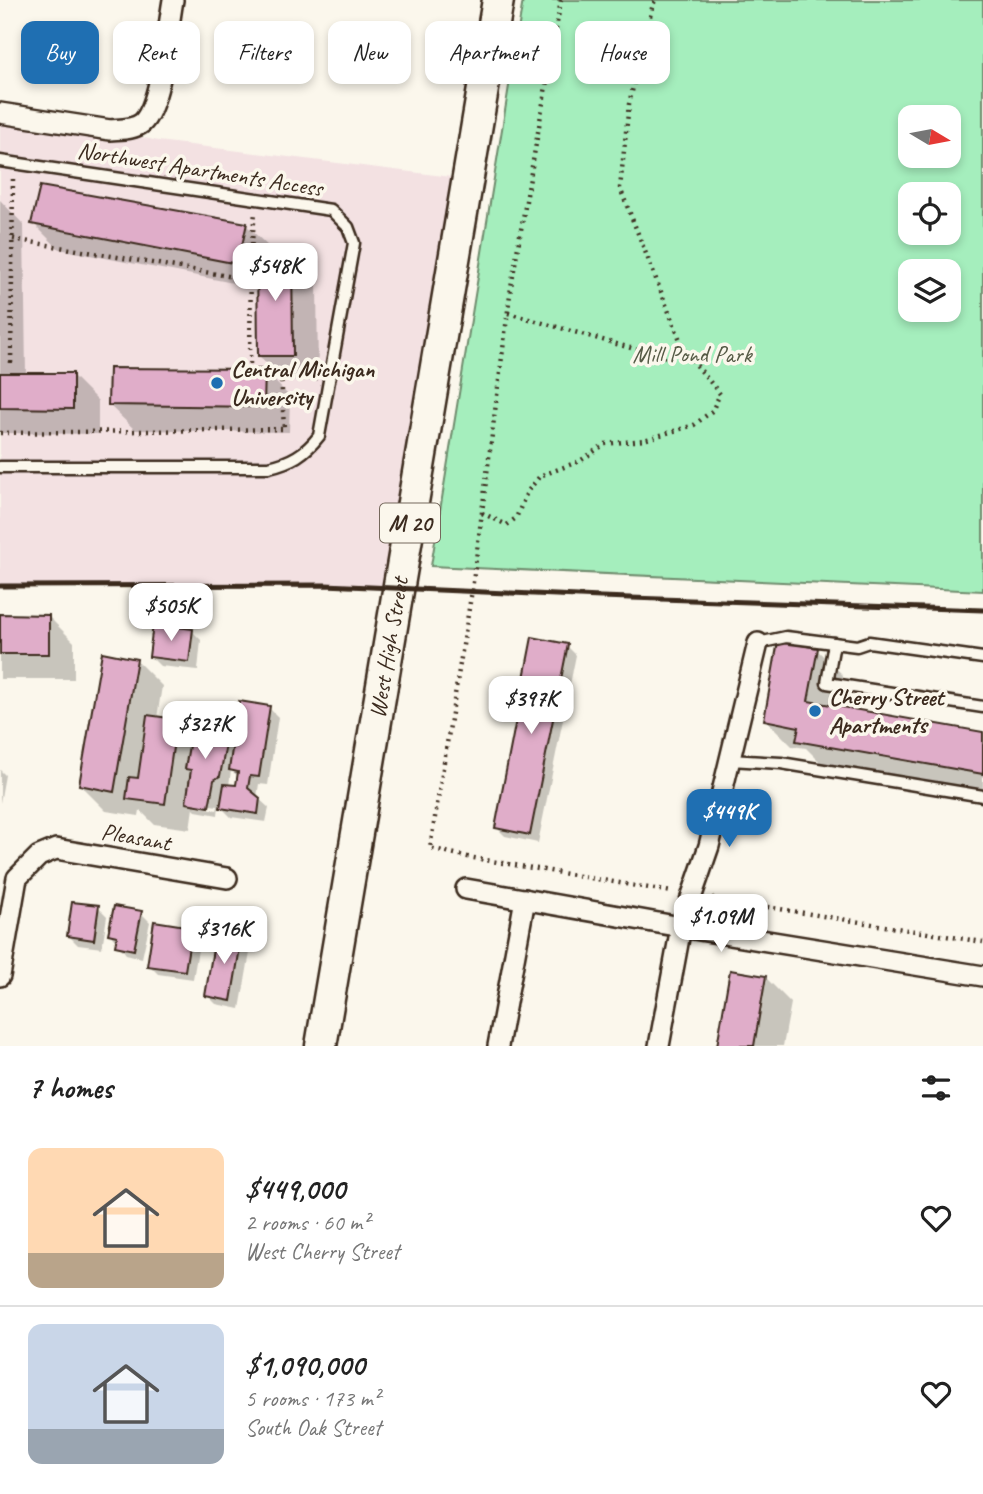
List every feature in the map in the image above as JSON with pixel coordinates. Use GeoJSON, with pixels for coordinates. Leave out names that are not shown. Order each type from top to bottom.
{"type":"FeatureCollection","features":[{"type":"Feature","properties":{"kind":"main road","name":"West High Street"},"geometry":{"type":"LineString","coordinates":[[321,1046],[498,0]]}},
{"type":"Feature","properties":{"kind":"street"},"geometry":{"type":"LineString","coordinates":[[0,113],[110,130],[126,129],[141,123],[154,104],[173,0]]}},
{"type":"Feature","properties":{"kind":"street"},"geometry":{"type":"LineString","coordinates":[[659,1046],[681,927],[709,846],[758,643]]}},
{"type":"Feature","properties":{"kind":"street","name":"Pleasant"},"geometry":{"type":"LineString","coordinates":[[0,976],[17,878],[39,856],[57,849],[227,878]]}},
{"type":"Feature","properties":{"kind":"street"},"geometry":{"type":"LineString","coordinates":[[466,888],[681,927],[983,976]]}},
{"type":"Feature","properties":{"kind":"street"},"geometry":{"type":"LineString","coordinates":[[498,1046],[525,900]]}},
{"type":"Feature","properties":{"kind":"lane","name":"Northwest Apartments Access"},"geometry":{"type":"LineString","coordinates":[[0,160],[331,210],[348,227],[355,243],[319,436],[308,449],[290,462],[269,467],[0,467]]}},
{"type":"Feature","properties":{"kind":"lane"},"geometry":{"type":"LineString","coordinates":[[758,643],[786,637],[857,646],[869,642],[983,658]]}},
{"type":"Feature","properties":{"kind":"lane"},"geometry":{"type":"LineString","coordinates":[[834,643],[827,683],[983,707]]}},
{"type":"Feature","properties":{"kind":"lane"},"geometry":{"type":"LineString","coordinates":[[729,760],[781,763],[983,796]]}},
{"type":"Feature","properties":{"kind":"path"},"geometry":{"type":"LineString","coordinates":[[561,0],[508,313],[472,590],[429,848],[468,857],[983,942]]}},
{"type":"Feature","properties":{"kind":"path"},"geometry":{"type":"LineString","coordinates":[[482,513],[507,525],[516,518],[527,492],[540,476],[580,461],[605,444],[645,440],[695,425],[712,411],[720,394],[684,350],[620,188],[629,104],[656,0]]}},
{"type":"Feature","properties":{"kind":"path"},"geometry":{"type":"LineString","coordinates":[[11,363],[12,162]]}},
{"type":"Feature","properties":{"kind":"path"},"geometry":{"type":"LineString","coordinates":[[250,364],[251,280],[257,199]]}},
{"type":"Feature","properties":{"kind":"path"},"geometry":{"type":"LineString","coordinates":[[12,239],[251,280]]}},
{"type":"Feature","properties":{"kind":"path"},"geometry":{"type":"LineString","coordinates":[[508,313],[662,357],[684,350]]}},
{"type":"Feature","properties":{"kind":"path"},"geometry":{"type":"LineString","coordinates":[[0,433],[284,429],[281,372]]}},
{"type":"Feature","properties":{"kind":"shaded area","name":"Central Michigan University"},"geometry":{"type":"Polygon","coordinates":[[[0,113],[110,130],[158,141],[468,179],[399,588],[0,588],[0,113]]]}},
{"type":"Feature","properties":{"kind":"green space","name":"Mill Pond Park"},"geometry":{"type":"Polygon","coordinates":[[[523,0],[983,0],[983,591],[431,566],[509,84],[561,84],[561,21],[520,21],[523,0]]]}},
{"type":"Feature","properties":{"kind":"building"},"geometry":{"type":"Polygon","coordinates":[[[40,186],[247,223],[238,264],[31,224],[40,186]]]}},
{"type":"Feature","properties":{"kind":"building"},"geometry":{"type":"Polygon","coordinates":[[[257,251],[292,251],[293,356],[258,356],[257,251]]]}},
{"type":"Feature","properties":{"kind":"building"},"geometry":{"type":"Polygon","coordinates":[[[109,368],[265,369],[264,407],[108,405],[109,368]]]}},
{"type":"Feature","properties":{"kind":"building"},"geometry":{"type":"Polygon","coordinates":[[[0,373],[73,373],[73,409],[0,408],[0,373]]]}},
{"type":"Feature","properties":{"kind":"building"},"geometry":{"type":"Polygon","coordinates":[[[0,614],[49,615],[49,654],[0,654],[0,614]]]}},
{"type":"Feature","properties":{"kind":"building"},"geometry":{"type":"Polygon","coordinates":[[[153,624],[193,629],[189,662],[149,657],[153,624]]]}},
{"type":"Feature","properties":{"kind":"building"},"geometry":{"type":"Polygon","coordinates":[[[532,637],[568,644],[530,835],[495,828],[532,637]]]}},
{"type":"Feature","properties":{"kind":"building","name":"Cherry Street Apartments"},"geometry":{"type":"Polygon","coordinates":[[[778,641],[818,648],[808,701],[983,732],[983,774],[796,741],[799,727],[764,720],[778,641]]]}},
{"type":"Feature","properties":{"kind":"building"},"geometry":{"type":"Polygon","coordinates":[[[102,652],[137,659],[114,792],[79,785],[102,652]]]}},
{"type":"Feature","properties":{"kind":"building"},"geometry":{"type":"Polygon","coordinates":[[[239,701],[270,706],[259,777],[250,776],[248,788],[260,798],[258,814],[220,808],[224,784],[236,785],[238,772],[229,770],[239,701]]]}},
{"type":"Feature","properties":{"kind":"building"},"geometry":{"type":"Polygon","coordinates":[[[147,715],[177,719],[165,804],[126,799],[129,777],[138,778],[147,715]]]}},
{"type":"Feature","properties":{"kind":"building"},"geometry":{"type":"Polygon","coordinates":[[[193,722],[229,728],[220,776],[214,780],[209,807],[186,803],[191,770],[185,769],[193,722]]]}},
{"type":"Feature","properties":{"kind":"building"},"geometry":{"type":"Polygon","coordinates":[[[72,902],[99,905],[94,940],[67,936],[72,902]]]}},
{"type":"Feature","properties":{"kind":"building"},"geometry":{"type":"Polygon","coordinates":[[[114,906],[142,911],[134,950],[115,946],[117,936],[108,934],[114,906]]]}},
{"type":"Feature","properties":{"kind":"building"},"geometry":{"type":"Polygon","coordinates":[[[154,921],[192,927],[185,971],[147,966],[154,921]]]}},
{"type":"Feature","properties":{"kind":"building"},"geometry":{"type":"Polygon","coordinates":[[[216,932],[242,936],[231,1001],[205,996],[216,932]]]}},
{"type":"Feature","properties":{"kind":"building"},"geometry":{"type":"Polygon","coordinates":[[[730,970],[766,976],[754,1046],[717,1046],[730,970]]]}},
{"type":"Feature","properties":{"kind":"railway"},"geometry":{"type":"LineString","coordinates":[[0,586],[325,585],[983,610]]}},
{"type":"Feature","properties":{"kind":"place","name":"Central Michigan University"},"geometry":{"type":"Point","coordinates":[217,383]}},
{"type":"Feature","properties":{"kind":"place","name":"Cherry Street Apartments"},"geometry":{"type":"Point","coordinates":[815,711]}}]}
